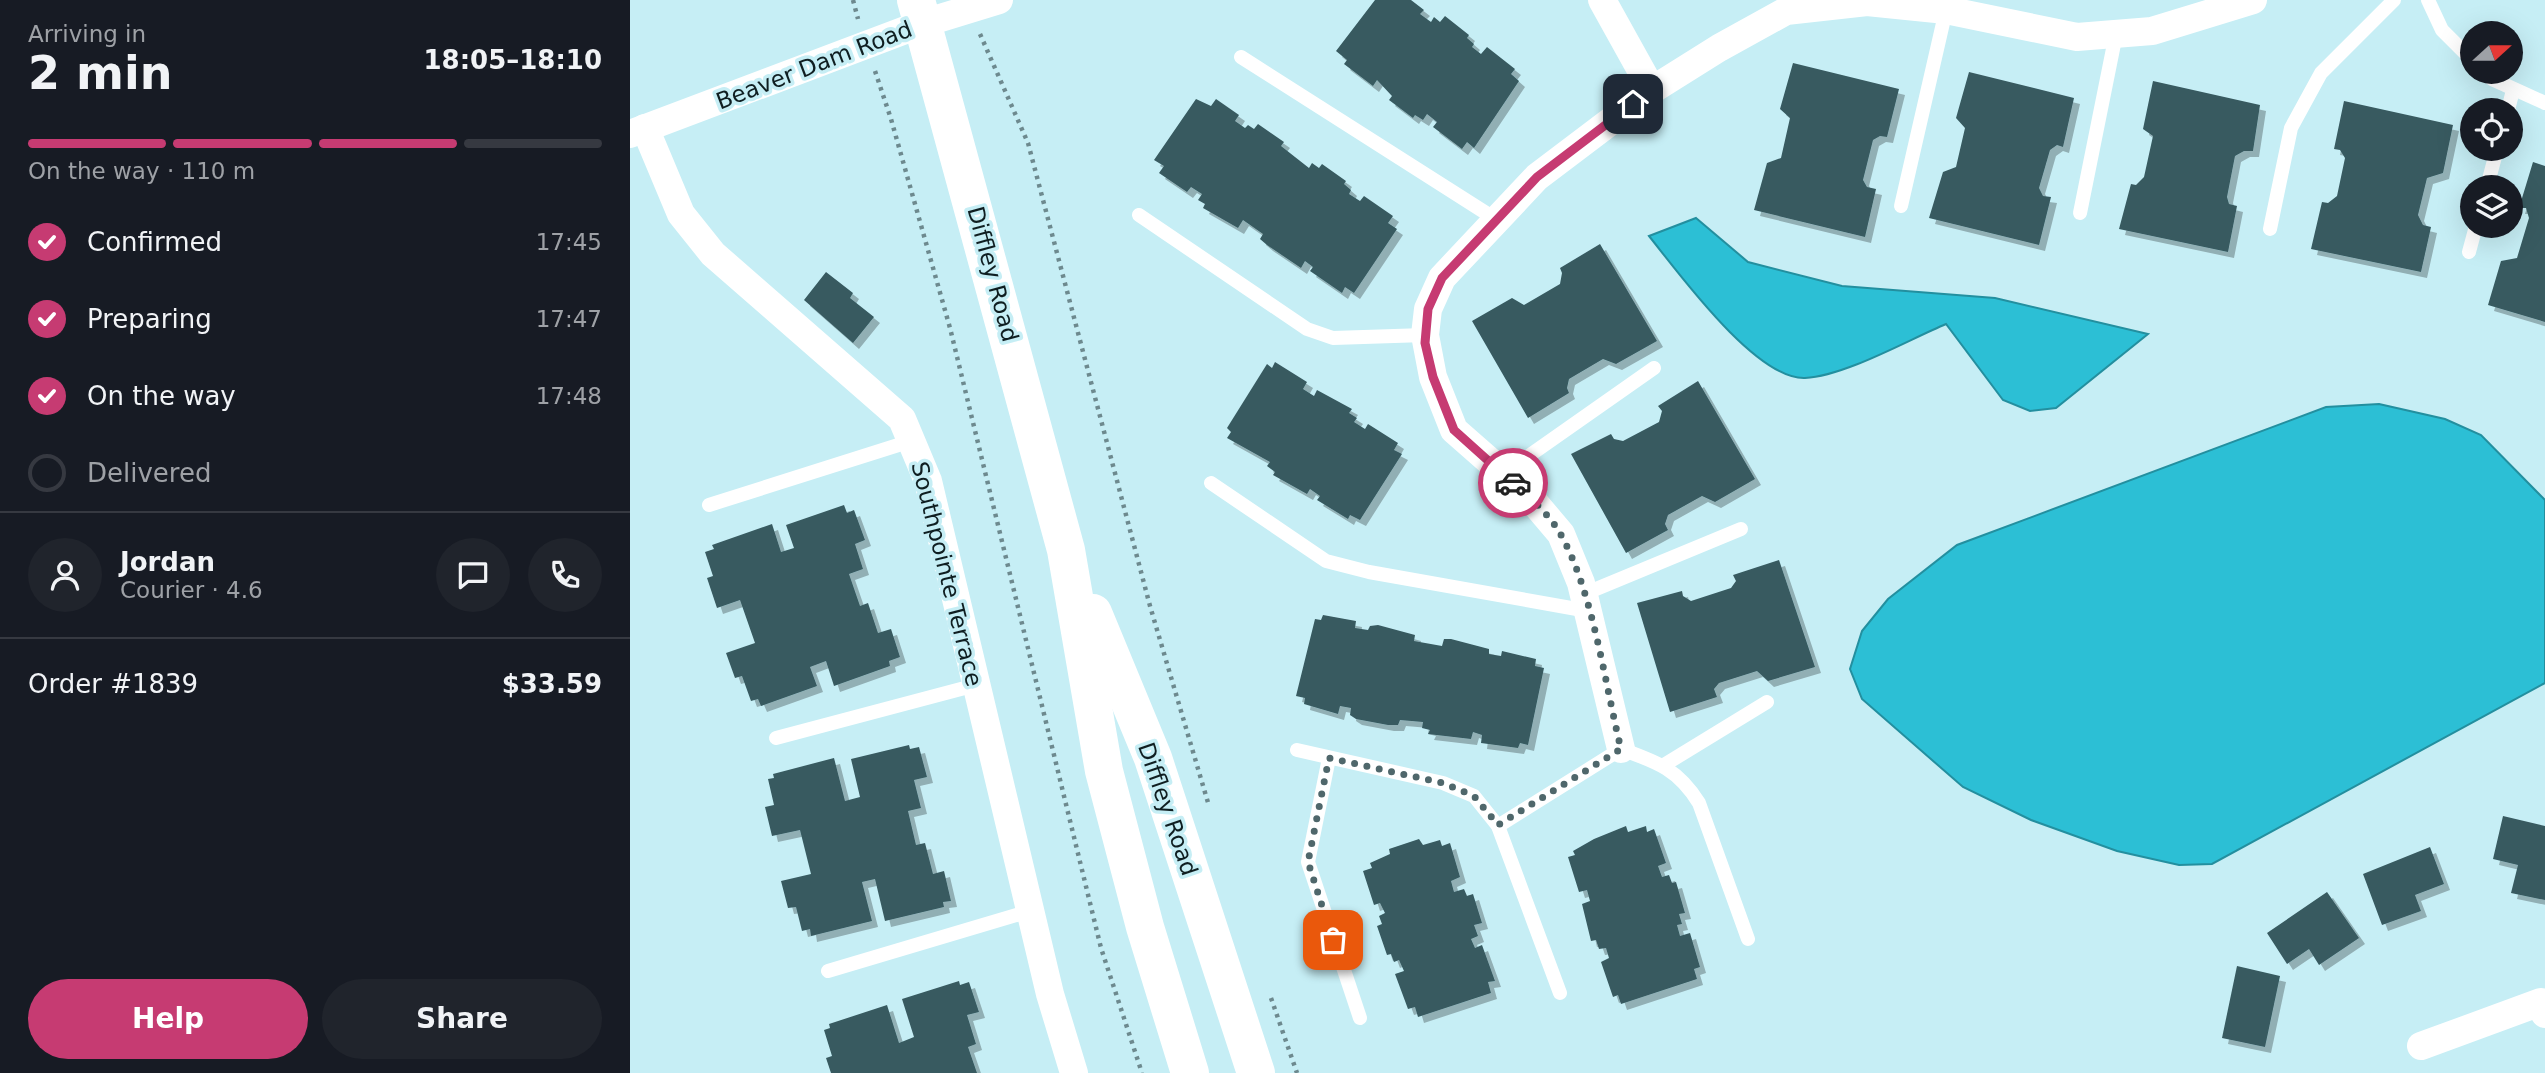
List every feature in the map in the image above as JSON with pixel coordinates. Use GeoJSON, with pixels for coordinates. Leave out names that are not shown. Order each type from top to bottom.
{"type":"FeatureCollection","features":[{"type":"Feature","properties":{"kind":"main road","name":"Diffley Road"},"geometry":{"type":"LineString","coordinates":[[920,11],[1066,550],[1104,771],[1145,927],[1190,1073]]}},
{"type":"Feature","properties":{"kind":"main road","name":"Diffley Road"},"geometry":{"type":"LineString","coordinates":[[1066,550],[1153,758],[1256,1073]]}},
{"type":"Feature","properties":{"kind":"street","name":"Beaver Dam Road"},"geometry":{"type":"LineString","coordinates":[[638,131],[866,46],[920,11],[999,0]]}},
{"type":"Feature","properties":{"kind":"street"},"geometry":{"type":"LineString","coordinates":[[1602,0],[1653,90]]}},
{"type":"Feature","properties":{"kind":"street"},"geometry":{"type":"LineString","coordinates":[[1621,749],[1586,603],[1561,534],[1528,495],[1454,430],[1433,377],[1425,335],[1428,309],[1442,278],[1537,177],[1653,90],[1719,48],[1786,11],[1867,2],[1947,10],[2077,37],[2152,31],[2240,2]]}},
{"type":"Feature","properties":{"kind":"street","name":"Southpointe Terrace"},"geometry":{"type":"LineString","coordinates":[[638,131],[681,214],[713,254],[902,419],[928,481],[1049,994],[1074,1073]]}},
{"type":"Feature","properties":{"kind":"street"},"geometry":{"type":"LineString","coordinates":[[2421,1046],[2540,1002],[2545,1014]]}},
{"type":"Feature","properties":{"kind":"lane"},"geometry":{"type":"LineString","coordinates":[[2270,229],[2291,128],[2321,73],[2394,0]]}},
{"type":"Feature","properties":{"kind":"lane"},"geometry":{"type":"LineString","coordinates":[[2428,0],[2442,30],[2460,48]]}},
{"type":"Feature","properties":{"kind":"lane"},"geometry":{"type":"LineString","coordinates":[[1901,206],[1947,10]]}},
{"type":"Feature","properties":{"kind":"lane"},"geometry":{"type":"LineString","coordinates":[[2080,213],[2116,34]]}},
{"type":"Feature","properties":{"kind":"lane"},"geometry":{"type":"LineString","coordinates":[[1241,57],[1497,220]]}},
{"type":"Feature","properties":{"kind":"lane"},"geometry":{"type":"LineString","coordinates":[[2502,84],[2545,103]]}},
{"type":"Feature","properties":{"kind":"lane"},"geometry":{"type":"LineString","coordinates":[[2511,98],[2513,90]]}},
{"type":"Feature","properties":{"kind":"lane"},"geometry":{"type":"LineString","coordinates":[[1139,215],[1307,329],[1333,338],[1425,335]]}},
{"type":"Feature","properties":{"kind":"lane"},"geometry":{"type":"LineString","coordinates":[[2469,252],[2473,238]]}},
{"type":"Feature","properties":{"kind":"lane"},"geometry":{"type":"LineString","coordinates":[[1503,474],[1654,368]]}},
{"type":"Feature","properties":{"kind":"lane"},"geometry":{"type":"LineString","coordinates":[[709,505],[911,441]]}},
{"type":"Feature","properties":{"kind":"lane"},"geometry":{"type":"LineString","coordinates":[[1210,483],[1326,561],[1369,572],[1586,603],[1741,529]]}},
{"type":"Feature","properties":{"kind":"lane"},"geometry":{"type":"LineString","coordinates":[[776,738],[976,685]]}},
{"type":"Feature","properties":{"kind":"lane"},"geometry":{"type":"LineString","coordinates":[[1664,765],[1767,702]]}},
{"type":"Feature","properties":{"kind":"lane"},"geometry":{"type":"LineString","coordinates":[[1498,825],[1621,749],[1664,765],[1688,785],[1699,803],[1748,939]]}},
{"type":"Feature","properties":{"kind":"lane"},"geometry":{"type":"LineString","coordinates":[[1297,750],[1443,783],[1474,796],[1498,825],[1560,993]]}},
{"type":"Feature","properties":{"kind":"lane"},"geometry":{"type":"LineString","coordinates":[[1329,758],[1308,862],[1360,1018]]}},
{"type":"Feature","properties":{"kind":"lane"},"geometry":{"type":"LineString","coordinates":[[828,971],[1030,911]]}},
{"type":"Feature","properties":{"kind":"path"},"geometry":{"type":"LineString","coordinates":[[853,0],[891,119],[950,328],[1101,948],[1142,1073]]}},
{"type":"Feature","properties":{"kind":"path"},"geometry":{"type":"LineString","coordinates":[[982,44],[1028,143],[1150,606],[1210,812]]}},
{"type":"Feature","properties":{"kind":"path"},"geometry":{"type":"LineString","coordinates":[[1270,994],[1297,1073]]}},
{"type":"Feature","properties":{"kind":"water"},"geometry":{"type":"Polygon","coordinates":[[[1696,218],[1748,262],[1842,286],[1995,298],[2148,334],[2056,408],[2030,411],[2003,400],[1946,324],[1839,371],[1805,378],[1785,374],[1764,362],[1720,321],[1649,236],[1696,218]]]}},
{"type":"Feature","properties":{"kind":"water"},"geometry":{"type":"Polygon","coordinates":[[[2379,404],[2445,419],[2481,435],[2545,500],[2545,683],[2212,864],[2179,865],[2117,851],[2031,820],[1963,787],[1862,699],[1850,669],[1862,631],[1888,599],[1957,545],[2326,407],[2379,404]]]}},
{"type":"Feature","properties":{"kind":"building"},"geometry":{"type":"Polygon","coordinates":[[[1375,0],[1411,0],[1424,10],[1420,14],[1431,22],[1434,17],[1440,22],[1445,16],[1469,35],[1467,38],[1474,44],[1472,47],[1481,54],[1487,47],[1515,69],[1511,74],[1519,81],[1474,148],[1467,142],[1462,149],[1433,127],[1437,122],[1427,114],[1423,120],[1415,115],[1413,118],[1389,100],[1392,96],[1377,80],[1373,86],[1344,64],[1347,60],[1336,51],[1375,0]]]}},
{"type":"Feature","properties":{"kind":"building"},"geometry":{"type":"Polygon","coordinates":[[[1793,63],[1899,89],[1887,137],[1880,136],[1873,140],[1863,180],[1867,187],[1876,189],[1865,237],[1754,210],[1767,163],[1781,158],[1790,118],[1780,109],[1793,63]]]}},
{"type":"Feature","properties":{"kind":"building"},"geometry":{"type":"Polygon","coordinates":[[[1969,72],[2074,98],[2063,147],[2057,145],[2050,150],[2039,188],[2043,196],[2051,197],[2039,245],[1929,218],[1943,172],[1956,167],[1965,128],[1956,118],[1969,72]]]}},
{"type":"Feature","properties":{"kind":"building"},"geometry":{"type":"Polygon","coordinates":[[[2153,81],[2260,105],[2253,151],[2244,151],[2235,156],[2227,197],[2229,204],[2237,206],[2228,252],[2119,229],[2131,184],[2136,185],[2144,177],[2153,136],[2143,129],[2153,81]]]}},
{"type":"Feature","properties":{"kind":"building"},"geometry":{"type":"Polygon","coordinates":[[[1196,99],[1211,106],[1216,99],[1239,115],[1235,121],[1245,128],[1248,125],[1254,129],[1258,124],[1284,142],[1281,146],[1309,168],[1312,163],[1319,168],[1322,164],[1346,181],[1344,184],[1351,190],[1349,194],[1360,201],[1364,196],[1393,216],[1388,223],[1397,229],[1354,293],[1345,287],[1342,293],[1310,271],[1313,267],[1305,261],[1301,268],[1267,245],[1260,239],[1263,234],[1243,220],[1238,228],[1203,208],[1205,204],[1198,200],[1202,194],[1191,187],[1187,192],[1159,173],[1164,166],[1154,160],[1196,99]]]}},
{"type":"Feature","properties":{"kind":"building"},"geometry":{"type":"Polygon","coordinates":[[[2344,101],[2453,125],[2443,173],[2427,178],[2418,215],[2423,225],[2431,227],[2421,272],[2311,249],[2322,202],[2328,203],[2337,196],[2345,158],[2340,150],[2334,149],[2344,101]]]}},
{"type":"Feature","properties":{"kind":"building"},"geometry":{"type":"Polygon","coordinates":[[[2533,162],[2545,166],[2545,322],[2488,305],[2501,261],[2517,258],[2529,218],[2526,208],[2523,208],[2523,195],[2533,162]]]}},
{"type":"Feature","properties":{"kind":"building"},"geometry":{"type":"Polygon","coordinates":[[[1600,244],[1657,341],[1616,364],[1603,359],[1569,379],[1569,393],[1528,418],[1472,321],[1512,298],[1524,305],[1560,284],[1560,268],[1600,244]]]}},
{"type":"Feature","properties":{"kind":"building"},"geometry":{"type":"Polygon","coordinates":[[[826,272],[853,293],[850,298],[874,317],[853,343],[804,300],[826,272]]]}},
{"type":"Feature","properties":{"kind":"building"},"geometry":{"type":"Polygon","coordinates":[[[1275,362],[1307,382],[1303,389],[1314,396],[1317,390],[1352,409],[1349,413],[1357,418],[1354,422],[1365,429],[1368,424],[1398,443],[1394,450],[1402,454],[1360,520],[1350,515],[1348,519],[1317,500],[1320,496],[1310,489],[1307,494],[1273,475],[1275,472],[1267,466],[1270,462],[1227,438],[1231,432],[1227,428],[1267,364],[1272,368],[1275,362]]]}},
{"type":"Feature","properties":{"kind":"building"},"geometry":{"type":"Polygon","coordinates":[[[1698,381],[1755,479],[1715,502],[1702,496],[1668,515],[1665,524],[1668,530],[1626,553],[1571,454],[1611,434],[1614,439],[1623,441],[1659,422],[1662,411],[1658,406],[1698,381]]]}},
{"type":"Feature","properties":{"kind":"building"},"geometry":{"type":"Polygon","coordinates":[[[844,505],[847,513],[854,510],[865,540],[855,544],[863,569],[849,574],[860,606],[868,603],[878,633],[891,629],[900,657],[889,661],[890,666],[834,686],[826,661],[810,667],[817,686],[761,706],[758,699],[751,701],[742,676],[735,678],[726,653],[755,643],[740,600],[717,608],[707,578],[713,576],[705,552],[714,549],[712,545],[772,524],[781,552],[794,548],[786,525],[844,505]]]}},
{"type":"Feature","properties":{"kind":"building"},"geometry":{"type":"Polygon","coordinates":[[[1779,560],[1815,667],[1768,681],[1757,671],[1719,683],[1714,689],[1717,697],[1670,712],[1637,603],[1682,591],[1683,596],[1691,601],[1731,588],[1736,581],[1733,575],[1779,560]]]}},
{"type":"Feature","properties":{"kind":"building"},"geometry":{"type":"Polygon","coordinates":[[[1323,615],[1356,621],[1355,628],[1368,630],[1370,626],[1378,625],[1415,635],[1414,641],[1442,646],[1444,639],[1451,639],[1489,649],[1489,654],[1501,656],[1502,651],[1536,659],[1535,666],[1544,668],[1528,745],[1520,743],[1518,748],[1481,743],[1482,735],[1473,732],[1471,739],[1428,734],[1430,730],[1422,728],[1423,722],[1400,720],[1398,725],[1388,725],[1356,719],[1350,715],[1351,708],[1340,706],[1338,714],[1304,704],[1305,698],[1296,696],[1315,619],[1321,620],[1323,615]]]}},
{"type":"Feature","properties":{"kind":"building"},"geometry":{"type":"Polygon","coordinates":[[[909,745],[910,749],[919,747],[927,777],[914,780],[921,808],[908,811],[916,845],[925,843],[933,874],[944,871],[951,901],[943,902],[944,907],[885,921],[875,879],[862,882],[872,921],[811,936],[810,929],[802,931],[796,907],[788,908],[781,881],[811,874],[800,830],[772,836],[765,807],[774,805],[768,779],[774,778],[773,774],[834,758],[845,801],[860,797],[851,759],[909,745]]]}},
{"type":"Feature","properties":{"kind":"building"},"geometry":{"type":"Polygon","coordinates":[[[2503,816],[2545,826],[2545,900],[2511,893],[2518,865],[2493,859],[2503,816]]]}},
{"type":"Feature","properties":{"kind":"building"},"geometry":{"type":"Polygon","coordinates":[[[1626,826],[1628,832],[1646,826],[1647,832],[1654,829],[1666,863],[1658,866],[1662,877],[1669,875],[1672,883],[1676,882],[1685,913],[1679,914],[1682,924],[1677,925],[1680,936],[1690,933],[1700,967],[1694,969],[1697,979],[1621,1004],[1618,995],[1613,997],[1601,962],[1609,958],[1606,948],[1599,949],[1596,940],[1591,941],[1582,904],[1590,901],[1587,890],[1579,892],[1568,857],[1575,855],[1573,851],[1594,839],[1626,826]]]}},
{"type":"Feature","properties":{"kind":"building"},"geometry":{"type":"Polygon","coordinates":[[[1419,839],[1423,845],[1440,840],[1442,846],[1450,843],[1460,877],[1451,881],[1454,892],[1464,889],[1467,896],[1473,894],[1482,923],[1474,925],[1478,936],[1471,939],[1475,948],[1482,945],[1495,981],[1488,982],[1491,993],[1418,1017],[1415,1007],[1408,1009],[1395,974],[1404,971],[1399,960],[1394,962],[1391,954],[1387,955],[1377,926],[1382,924],[1379,916],[1385,913],[1380,903],[1374,905],[1363,871],[1372,868],[1370,863],[1390,854],[1389,849],[1419,839]]]}},
{"type":"Feature","properties":{"kind":"building"},"geometry":{"type":"Polygon","coordinates":[[[2430,847],[2444,884],[2415,895],[2421,911],[2382,925],[2363,874],[2430,847]]]}},
{"type":"Feature","properties":{"kind":"building"},"geometry":{"type":"Polygon","coordinates":[[[2327,892],[2359,938],[2319,965],[2309,949],[2287,964],[2267,933],[2327,892]]]}},
{"type":"Feature","properties":{"kind":"building"},"geometry":{"type":"Polygon","coordinates":[[[2237,966],[2280,976],[2265,1047],[2222,1038],[2237,966]]]}},
{"type":"Feature","properties":{"kind":"building"},"geometry":{"type":"Polygon","coordinates":[[[959,981],[960,985],[969,982],[979,1012],[967,1015],[976,1044],[968,1047],[977,1073],[831,1073],[826,1058],[832,1056],[824,1030],[830,1028],[829,1024],[887,1005],[899,1043],[914,1037],[902,999],[959,981]]]}},
{"type":"Feature","properties":{"kind":"way so far"},"geometry":{"type":"LineString","coordinates":[[1333,940],[1314,888],[1308,862],[1329,758],[1443,783],[1474,796],[1498,825],[1621,749],[1581,583],[1561,534],[1528,495],[1513,483]]}},
{"type":"Feature","properties":{"kind":"route"},"geometry":{"type":"LineString","coordinates":[[1513,483],[1454,430],[1433,377],[1425,343],[1428,309],[1442,278],[1537,177],[1633,104]]}}]}
